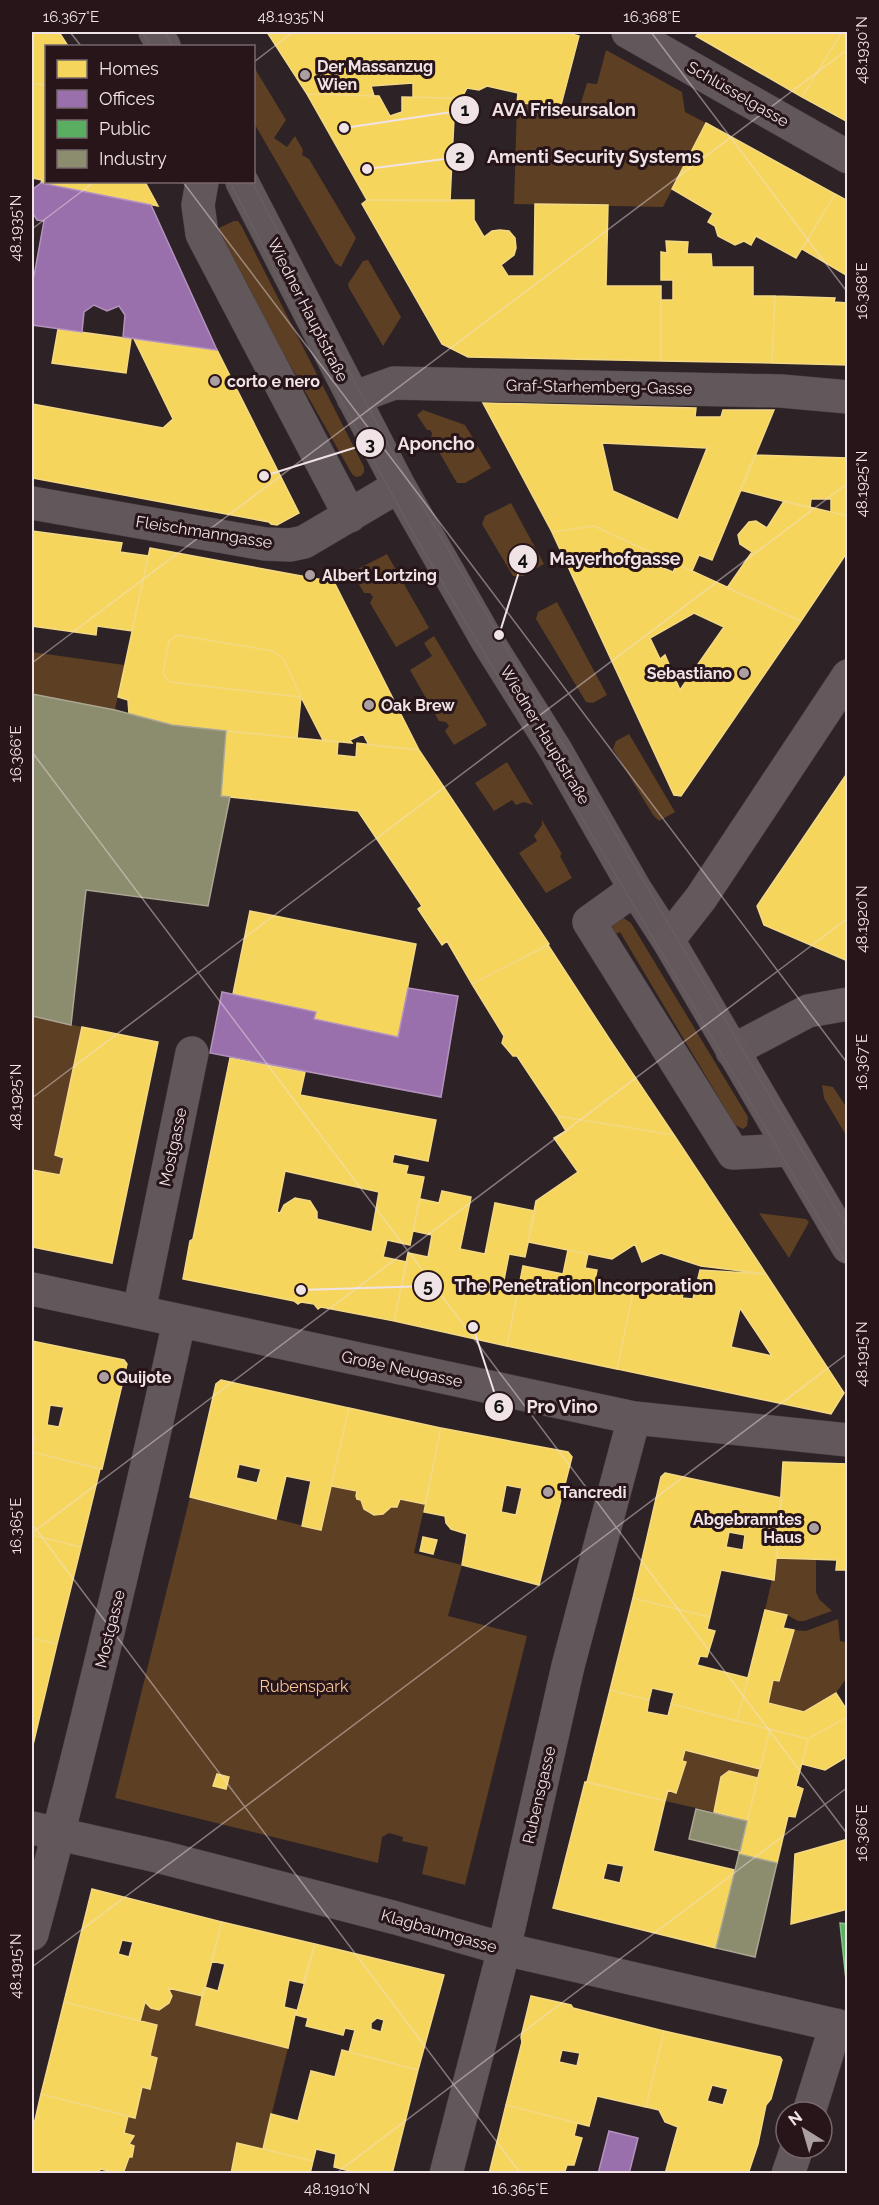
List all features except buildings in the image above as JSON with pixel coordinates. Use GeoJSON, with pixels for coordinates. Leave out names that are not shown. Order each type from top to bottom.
{"type":"FeatureCollection","features":[{"type":"Feature","properties":{"kind":"main road"},"geometry":{"type":"LineString","coordinates":[[668,940],[701,898],[848,676]]}},
{"type":"Feature","properties":{"kind":"main road","name":"Wiedner Hauptstraße"},"geometry":{"type":"LineString","coordinates":[[668,940],[848,1247]]}},
{"type":"Feature","properties":{"kind":"street"},"geometry":{"type":"LineString","coordinates":[[155,32],[163,45]]}},
{"type":"Feature","properties":{"kind":"street","name":"Schlüsselgasse"},"geometry":{"type":"LineString","coordinates":[[628,32],[848,157]]}},
{"type":"Feature","properties":{"kind":"street"},"geometry":{"type":"LineString","coordinates":[[202,183],[198,205],[202,234],[351,516]]}},
{"type":"Feature","properties":{"kind":"street","name":"Wiedner Hauptstraße"},"geometry":{"type":"LineString","coordinates":[[243,183],[399,486],[488,642],[555,749],[635,889],[668,940]]}},
{"type":"Feature","properties":{"kind":"street","name":"Graf-Starhemberg-Gasse"},"geometry":{"type":"LineString","coordinates":[[353,398],[394,383],[781,391],[848,397]]}},
{"type":"Feature","properties":{"kind":"street","name":"Fleischmanngasse"},"geometry":{"type":"LineString","coordinates":[[32,503],[277,545],[290,545],[304,542],[399,486]]}},
{"type":"Feature","properties":{"kind":"street"},"geometry":{"type":"LineString","coordinates":[[635,889],[589,922],[733,1153],[790,1150]]}},
{"type":"Feature","properties":{"kind":"street"},"geometry":{"type":"LineString","coordinates":[[732,1051],[808,1011],[848,1004]]}},
{"type":"Feature","properties":{"kind":"street","name":"Mostgasse"},"geometry":{"type":"LineString","coordinates":[[139,1311],[192,1053]]}},
{"type":"Feature","properties":{"kind":"street","name":"Große Neugasse"},"geometry":{"type":"LineString","coordinates":[[32,1289],[634,1418],[848,1440]]}},
{"type":"Feature","properties":{"kind":"street","name":"Mostgasse"},"geometry":{"type":"LineString","coordinates":[[32,1934],[45,1831],[127,1558],[179,1322]]}},
{"type":"Feature","properties":{"kind":"street","name":"Rubensgasse"},"geometry":{"type":"LineString","coordinates":[[446,2174],[504,1949],[568,1666],[634,1418]]}},
{"type":"Feature","properties":{"kind":"street","name":"Klagbaumgasse"},"geometry":{"type":"LineString","coordinates":[[45,1831],[161,1857],[396,1918],[504,1949],[842,2026]]}},
{"type":"Feature","properties":{"kind":"street"},"geometry":{"type":"LineString","coordinates":[[814,2100],[842,2026]]}},
{"type":"Feature","properties":{"kind":"green space"},"geometry":{"type":"Polygon","coordinates":[[[606,50],[682,92],[685,112],[706,123],[663,207],[514,204],[517,103],[580,106],[587,83],[597,84],[606,50]]]}},
{"type":"Feature","properties":{"kind":"green space"},"geometry":{"type":"Polygon","coordinates":[[[255,69],[286,120],[274,138],[287,147],[295,136],[303,150],[302,155],[309,159],[356,238],[341,267],[335,263],[255,125],[255,69]]]}},
{"type":"Feature","properties":{"kind":"green space"},"geometry":{"type":"Polygon","coordinates":[[[238,221],[241,225],[364,467],[361,476],[356,477],[352,474],[218,238],[219,228],[238,221]]]}},
{"type":"Feature","properties":{"kind":"green space"},"geometry":{"type":"Polygon","coordinates":[[[368,260],[401,317],[383,346],[348,284],[363,261],[368,260]]]}},
{"type":"Feature","properties":{"kind":"green space"},"geometry":{"type":"Polygon","coordinates":[[[423,410],[465,425],[491,468],[465,483],[457,483],[431,438],[432,433],[427,430],[417,415],[423,410]]]}},
{"type":"Feature","properties":{"kind":"green space"},"geometry":{"type":"Polygon","coordinates":[[[511,503],[544,564],[523,576],[513,576],[482,524],[485,516],[511,503]]]}},
{"type":"Feature","properties":{"kind":"green space"},"geometry":{"type":"Polygon","coordinates":[[[387,554],[429,628],[396,647],[370,603],[373,597],[370,593],[364,593],[352,572],[387,554]]]}},
{"type":"Feature","properties":{"kind":"green space"},"geometry":{"type":"Polygon","coordinates":[[[557,602],[607,695],[593,703],[586,702],[536,619],[538,612],[557,602]]]}},
{"type":"Feature","properties":{"kind":"green space"},"geometry":{"type":"Polygon","coordinates":[[[434,636],[487,725],[454,745],[445,731],[449,726],[446,722],[439,721],[410,670],[432,656],[424,643],[434,636]]]}},
{"type":"Feature","properties":{"kind":"green space"},"geometry":{"type":"Polygon","coordinates":[[[32,652],[124,665],[115,710],[32,694],[32,652]]]}},
{"type":"Feature","properties":{"kind":"green space"},"geometry":{"type":"Polygon","coordinates":[[[629,734],[675,812],[659,821],[653,815],[613,749],[616,741],[629,734]]]}},
{"type":"Feature","properties":{"kind":"green space"},"geometry":{"type":"Polygon","coordinates":[[[507,762],[533,805],[524,802],[516,805],[512,800],[494,811],[475,783],[507,762]]]}},
{"type":"Feature","properties":{"kind":"green space"},"geometry":{"type":"Polygon","coordinates":[[[542,820],[562,854],[560,856],[572,878],[546,893],[519,853],[537,841],[534,836],[542,825],[542,820]]]}},
{"type":"Feature","properties":{"kind":"green space"},"geometry":{"type":"Polygon","coordinates":[[[622,917],[631,923],[748,1117],[747,1126],[743,1129],[735,1125],[620,932],[614,935],[612,925],[622,917]]]}},
{"type":"Feature","properties":{"kind":"green space"},"geometry":{"type":"Polygon","coordinates":[[[32,1016],[82,1027],[55,1155],[64,1158],[60,1175],[32,1170],[32,1016]]]}},
{"type":"Feature","properties":{"kind":"green space"},"geometry":{"type":"Polygon","coordinates":[[[822,1085],[833,1087],[847,1108],[847,1137],[824,1098],[822,1085]]]}},
{"type":"Feature","properties":{"kind":"green space"},"geometry":{"type":"Polygon","coordinates":[[[759,1213],[806,1219],[809,1222],[789,1258],[759,1213]]]}},
{"type":"Feature","properties":{"kind":"green space","name":"Rubenspark"},"geometry":{"type":"Polygon","coordinates":[[[331,1486],[357,1491],[357,1499],[361,1500],[364,1509],[374,1515],[397,1507],[400,1499],[425,1504],[414,1553],[462,1565],[448,1616],[527,1636],[465,1885],[422,1874],[428,1847],[402,1841],[403,1837],[389,1833],[382,1837],[378,1863],[115,1798],[190,1497],[320,1530],[331,1486]]]}},
{"type":"Feature","properties":{"kind":"green space"},"geometry":{"type":"Polygon","coordinates":[[[777,1558],[816,1560],[816,1592],[819,1599],[832,1611],[798,1621],[787,1615],[765,1610],[777,1558]]]}},
{"type":"Feature","properties":{"kind":"green space"},"geometry":{"type":"Polygon","coordinates":[[[838,1619],[840,1641],[847,1645],[848,1676],[836,1693],[804,1712],[768,1703],[773,1680],[779,1681],[794,1630],[806,1631],[838,1619]]]}},
{"type":"Feature","properties":{"kind":"green space"},"geometry":{"type":"Polygon","coordinates":[[[685,1750],[760,1769],[758,1778],[730,1771],[721,1777],[714,1812],[665,1801],[668,1790],[677,1792],[685,1763],[682,1761],[685,1750]]]}},
{"type":"Feature","properties":{"kind":"green space"},"geometry":{"type":"Polygon","coordinates":[[[168,1988],[203,1996],[196,2025],[288,2048],[263,2149],[237,2143],[231,2173],[123,2174],[129,2157],[132,2157],[134,2147],[129,2144],[133,2136],[124,2133],[128,2116],[135,2118],[142,2087],[149,2089],[150,2056],[157,2025],[140,2021],[145,2002],[159,2010],[169,2003],[172,1996],[168,1988]]]}},
{"type":"Feature","properties":{"kind":"tram line"},"geometry":{"type":"LineString","coordinates":[[142,32],[150,45]]}},
{"type":"Feature","properties":{"kind":"tram line"},"geometry":{"type":"LineString","coordinates":[[164,32],[172,45]]}},
{"type":"Feature","properties":{"kind":"tram line"},"geometry":{"type":"LineString","coordinates":[[231,183],[342,402],[412,531],[848,1267]]}},
{"type":"Feature","properties":{"kind":"tram line"},"geometry":{"type":"LineString","coordinates":[[253,183],[408,481],[848,1229]]}},
{"type":"Feature","properties":{"kind":"place","name":"Der Massanzug Wien"},"geometry":{"type":"Point","coordinates":[305,75]}},
{"type":"Feature","properties":{"kind":"place","name":"AVA Friseursalon"},"geometry":{"type":"Point","coordinates":[344,128]}},
{"type":"Feature","properties":{"kind":"place","name":"Amenti Security Systems"},"geometry":{"type":"Point","coordinates":[367,169]}},
{"type":"Feature","properties":{"kind":"place","name":"corto e nero"},"geometry":{"type":"Point","coordinates":[215,381]}},
{"type":"Feature","properties":{"kind":"place","name":"Aponcho"},"geometry":{"type":"Point","coordinates":[264,476]}},
{"type":"Feature","properties":{"kind":"place","name":"Albert Lortzing"},"geometry":{"type":"Point","coordinates":[310,575]}},
{"type":"Feature","properties":{"kind":"place","name":"Mayerhofgasse"},"geometry":{"type":"Point","coordinates":[499,635]}},
{"type":"Feature","properties":{"kind":"place","name":"Sebastiano"},"geometry":{"type":"Point","coordinates":[744,673]}},
{"type":"Feature","properties":{"kind":"place","name":"Oak Brew"},"geometry":{"type":"Point","coordinates":[369,705]}},
{"type":"Feature","properties":{"kind":"place","name":"The Penetration Incorporation"},"geometry":{"type":"Point","coordinates":[301,1290]}},
{"type":"Feature","properties":{"kind":"place","name":"Pro Vino"},"geometry":{"type":"Point","coordinates":[473,1327]}},
{"type":"Feature","properties":{"kind":"place","name":"Quijote"},"geometry":{"type":"Point","coordinates":[104,1377]}},
{"type":"Feature","properties":{"kind":"place","name":"Tancredi"},"geometry":{"type":"Point","coordinates":[548,1492]}},
{"type":"Feature","properties":{"kind":"place","name":"Abgebranntes Haus"},"geometry":{"type":"Point","coordinates":[814,1528]}}]}
